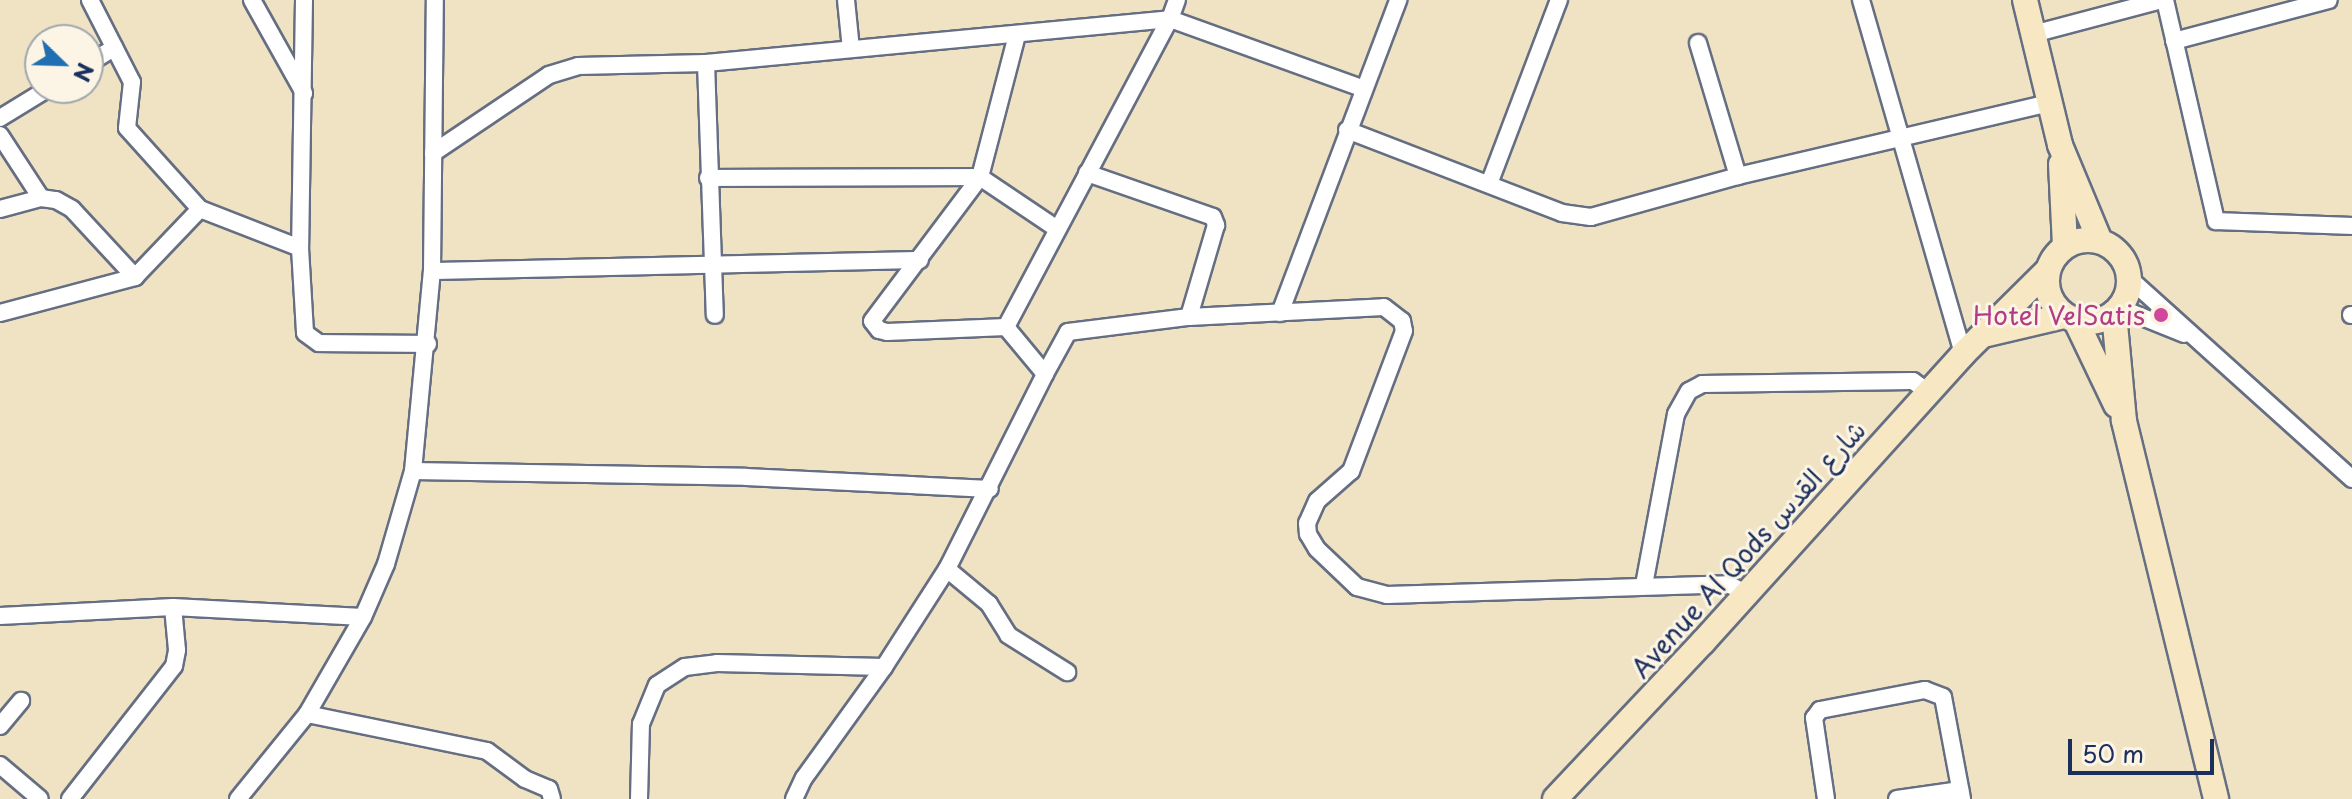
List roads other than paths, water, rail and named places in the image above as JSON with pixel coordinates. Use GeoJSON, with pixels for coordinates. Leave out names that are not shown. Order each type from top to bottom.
{"type":"FeatureCollection","features":[{"type":"Feature","properties":{"kind":"main road"},"geometry":{"type":"LineString","coordinates":[[2025,0],[2060,145],[2100,241]]}},
{"type":"Feature","properties":{"kind":"main road"},"geometry":{"type":"LineString","coordinates":[[2060,145],[2065,246]]}},
{"type":"Feature","properties":{"kind":"main road"},"geometry":{"type":"LineString","coordinates":[[2124,421],[2070,318],[2049,296],[2047,271],[2065,246],[2082,240],[2100,241],[2121,255],[2130,279],[2117,311],[2124,421],[2216,799]]}},
{"type":"Feature","properties":{"kind":"main road","name":"Avenue Al Qods شارع القدس"},"geometry":{"type":"LineString","coordinates":[[1555,799],[1963,354],[2047,271]]}},
{"type":"Feature","properties":{"kind":"main road"},"geometry":{"type":"LineString","coordinates":[[1981,336],[2070,318],[2102,320],[2117,311]]}},
{"type":"Feature","properties":{"kind":"street"},"geometry":{"type":"LineString","coordinates":[[90,0],[132,82],[127,128],[200,209],[300,248]]}},
{"type":"Feature","properties":{"kind":"street"},"geometry":{"type":"LineString","coordinates":[[252,0],[305,94]]}},
{"type":"Feature","properties":{"kind":"street"},"geometry":{"type":"LineString","coordinates":[[304,0],[305,94],[300,248],[305,333],[319,343],[428,344]]}},
{"type":"Feature","properties":{"kind":"street"},"geometry":{"type":"LineString","coordinates":[[238,799],[307,714],[363,617],[386,564],[413,471],[428,344],[432,271],[435,0]]}},
{"type":"Feature","properties":{"kind":"street"},"geometry":{"type":"LineString","coordinates":[[846,0],[851,49]]}},
{"type":"Feature","properties":{"kind":"street"},"geometry":{"type":"LineString","coordinates":[[1006,327],[1170,19],[1177,0]]}},
{"type":"Feature","properties":{"kind":"street"},"geometry":{"type":"LineString","coordinates":[[1280,313],[1398,0]]}},
{"type":"Feature","properties":{"kind":"street"},"geometry":{"type":"LineString","coordinates":[[1489,184],[1559,0]]}},
{"type":"Feature","properties":{"kind":"street"},"geometry":{"type":"LineString","coordinates":[[1861,0],[1963,354]]}},
{"type":"Feature","properties":{"kind":"street"},"geometry":{"type":"LineString","coordinates":[[2033,34],[2164,0],[2216,221],[2352,226]]}},
{"type":"Feature","properties":{"kind":"street"},"geometry":{"type":"LineString","coordinates":[[2174,41],[2329,0]]}},
{"type":"Feature","properties":{"kind":"street"},"geometry":{"type":"LineString","coordinates":[[433,153],[549,75],[578,66],[706,63],[1170,19],[1364,89]]}},
{"type":"Feature","properties":{"kind":"street"},"geometry":{"type":"LineString","coordinates":[[1006,327],[879,330],[872,316],[920,260],[980,177],[1017,35]]}},
{"type":"Feature","properties":{"kind":"street"},"geometry":{"type":"LineString","coordinates":[[1698,43],[1738,176]]}},
{"type":"Feature","properties":{"kind":"street"},"geometry":{"type":"LineString","coordinates":[[104,54],[114,48]]}},
{"type":"Feature","properties":{"kind":"street"},"geometry":{"type":"LineString","coordinates":[[706,63],[715,315]]}},
{"type":"Feature","properties":{"kind":"street"},"geometry":{"type":"LineString","coordinates":[[0,118],[24,103]]}},
{"type":"Feature","properties":{"kind":"street"},"geometry":{"type":"LineString","coordinates":[[1347,130],[1562,213],[1591,217],[1738,176],[2050,103]]}},
{"type":"Feature","properties":{"kind":"street"},"geometry":{"type":"LineString","coordinates":[[0,135],[41,198]]}},
{"type":"Feature","properties":{"kind":"street"},"geometry":{"type":"LineString","coordinates":[[1087,173],[1213,217],[1216,225],[1189,317]]}},
{"type":"Feature","properties":{"kind":"street"},"geometry":{"type":"LineString","coordinates":[[708,178],[980,177],[1057,229]]}},
{"type":"Feature","properties":{"kind":"street"},"geometry":{"type":"LineString","coordinates":[[0,209],[41,198],[56,200],[72,209],[135,277]]}},
{"type":"Feature","properties":{"kind":"street"},"geometry":{"type":"LineString","coordinates":[[0,313],[135,277],[200,209]]}},
{"type":"Feature","properties":{"kind":"street"},"geometry":{"type":"LineString","coordinates":[[432,271],[920,260]]}},
{"type":"Feature","properties":{"kind":"street"},"geometry":{"type":"LineString","coordinates":[[2130,279],[2352,479]]}},
{"type":"Feature","properties":{"kind":"street"},"geometry":{"type":"LineString","coordinates":[[794,799],[804,778],[884,667],[947,569],[1068,332],[1189,317],[1384,307],[1402,321],[1404,331],[1351,471],[1317,501],[1307,523],[1308,534],[1317,549],[1357,587],[1387,595],[1728,584],[1745,593]]}},
{"type":"Feature","properties":{"kind":"street"},"geometry":{"type":"LineString","coordinates":[[2117,311],[2193,337]]}},
{"type":"Feature","properties":{"kind":"street"},"geometry":{"type":"LineString","coordinates":[[1006,327],[1045,374]]}},
{"type":"Feature","properties":{"kind":"street"},"geometry":{"type":"LineString","coordinates":[[1644,585],[1676,414],[1689,391],[1702,384],[1913,381],[1928,392]]}},
{"type":"Feature","properties":{"kind":"street"},"geometry":{"type":"LineString","coordinates":[[413,471],[746,477],[990,489]]}},
{"type":"Feature","properties":{"kind":"street"},"geometry":{"type":"LineString","coordinates":[[947,569],[989,604],[1008,635],[1067,672]]}},
{"type":"Feature","properties":{"kind":"street"},"geometry":{"type":"LineString","coordinates":[[0,616],[173,607],[363,617]]}},
{"type":"Feature","properties":{"kind":"street"},"geometry":{"type":"LineString","coordinates":[[70,799],[174,666],[177,650],[173,607]]}},
{"type":"Feature","properties":{"kind":"street"},"geometry":{"type":"LineString","coordinates":[[639,799],[641,724],[657,685],[685,667],[717,663],[884,667]]}},
{"type":"Feature","properties":{"kind":"street"},"geometry":{"type":"LineString","coordinates":[[1826,799],[1814,718],[1820,710],[1925,690],[1943,697],[1961,794],[1897,799]]}},
{"type":"Feature","properties":{"kind":"street"},"geometry":{"type":"LineString","coordinates":[[0,726],[21,701]]}},
{"type":"Feature","properties":{"kind":"street"},"geometry":{"type":"LineString","coordinates":[[307,714],[487,751],[525,779],[549,789],[552,799]]}},
{"type":"Feature","properties":{"kind":"street"},"geometry":{"type":"LineString","coordinates":[[0,765],[40,799]]}},
{"type":"Feature","properties":{"kind":"place","name":"Hotel VelSatis"},"geometry":{"type":"Point","coordinates":[2161,315]}}]}
